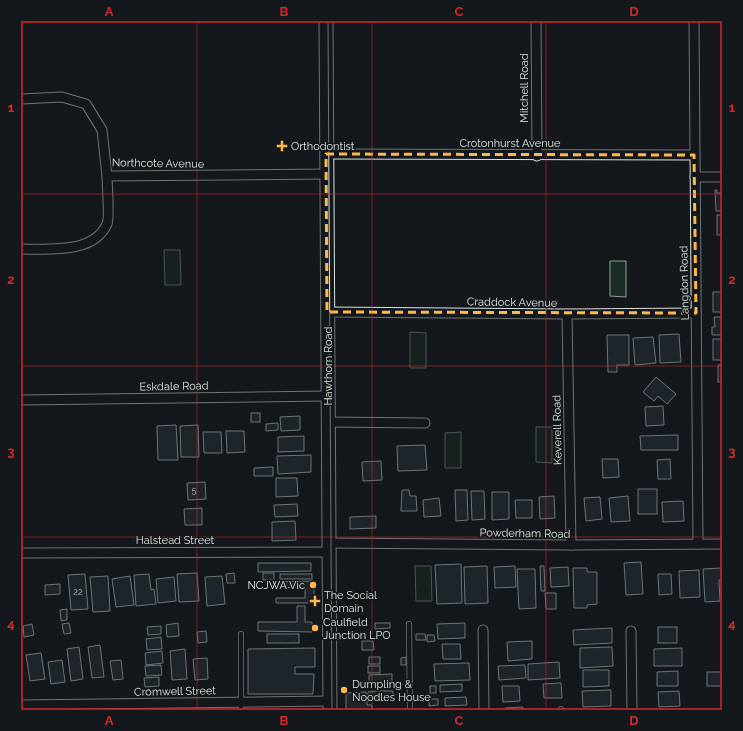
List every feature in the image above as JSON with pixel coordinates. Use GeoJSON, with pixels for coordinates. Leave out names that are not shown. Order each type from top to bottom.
{"type":"FeatureCollection","features":[{"type":"Feature","properties":{"kind":"main road","name":"Hawthorn Road"},"geometry":{"type":"LineString","coordinates":[[326,21],[330,705]]}},
{"type":"Feature","properties":{"kind":"street","name":"Mitchell Road"},"geometry":{"type":"LineString","coordinates":[[536,21],[537,156]]}},
{"type":"Feature","properties":{"kind":"street","name":"Langdon Road"},"geometry":{"type":"LineString","coordinates":[[694,21],[698,544]]}},
{"type":"Feature","properties":{"kind":"street","name":"Northcote Avenue"},"geometry":{"type":"LineString","coordinates":[[21,99],[62,98],[86,104],[102,130],[107,176],[326,174]]}},
{"type":"Feature","properties":{"kind":"street","name":"Crotonhurst Avenue"},"geometry":{"type":"LineString","coordinates":[[326,154],[537,156],[694,155]]}},
{"type":"Feature","properties":{"kind":"street"},"geometry":{"type":"LineString","coordinates":[[21,249],[46,249],[78,246],[96,239],[108,224],[107,176]]}},
{"type":"Feature","properties":{"kind":"street"},"geometry":{"type":"LineString","coordinates":[[695,177],[722,177]]}},
{"type":"Feature","properties":{"kind":"street","name":"Craddock Avenue"},"geometry":{"type":"LineString","coordinates":[[327,312],[567,314],[696,313]]}},
{"type":"Feature","properties":{"kind":"street","name":"Keverell Road"},"geometry":{"type":"LineString","coordinates":[[567,314],[571,545]]}},
{"type":"Feature","properties":{"kind":"street","name":"Eskdale Road"},"geometry":{"type":"LineString","coordinates":[[21,400],[328,396]]}},
{"type":"Feature","properties":{"kind":"street"},"geometry":{"type":"LineString","coordinates":[[328,422],[425,423]]}},
{"type":"Feature","properties":{"kind":"street","name":"Powderham Road"},"geometry":{"type":"LineString","coordinates":[[329,547],[722,544]]}},
{"type":"Feature","properties":{"kind":"street","name":"Halstead Street"},"geometry":{"type":"LineString","coordinates":[[21,554],[329,547]]}},
{"type":"Feature","properties":{"kind":"street"},"geometry":{"type":"LineString","coordinates":[[483,630],[484,710]]}},
{"type":"Feature","properties":{"kind":"street"},"geometry":{"type":"LineString","coordinates":[[631,631],[632,710]]}},
{"type":"Feature","properties":{"kind":"street","name":"Cromwell Street"},"geometry":{"type":"LineString","coordinates":[[21,705],[147,707],[330,705]]}},
{"type":"Feature","properties":{"kind":"lane"},"geometry":{"type":"LineString","coordinates":[[409,624],[410,710]]}},
{"type":"Feature","properties":{"kind":"lane"},"geometry":{"type":"LineString","coordinates":[[241,634],[241,706]]}},
{"type":"Feature","properties":{"kind":"highlighted area"},"geometry":{"type":"Polygon","coordinates":[[[326,154],[694,155],[696,313],[327,312],[326,154]]]}},
{"type":"Feature","properties":{"kind":"green space"},"geometry":{"type":"Polygon","coordinates":[[[164,250],[180,250],[181,285],[165,285],[164,250]]]}},
{"type":"Feature","properties":{"kind":"green space"},"geometry":{"type":"Polygon","coordinates":[[[610,261],[626,261],[626,297],[610,296],[610,261]]]}},
{"type":"Feature","properties":{"kind":"green space"},"geometry":{"type":"Polygon","coordinates":[[[410,332],[426,333],[426,368],[410,368],[410,332]]]}},
{"type":"Feature","properties":{"kind":"green space"},"geometry":{"type":"Polygon","coordinates":[[[536,427],[552,427],[552,463],[536,462],[536,427]]]}},
{"type":"Feature","properties":{"kind":"green space"},"geometry":{"type":"Polygon","coordinates":[[[461,432],[461,468],[445,468],[445,433],[461,432]]]}},
{"type":"Feature","properties":{"kind":"green space"},"geometry":{"type":"Polygon","coordinates":[[[415,566],[431,566],[432,601],[416,601],[415,566]]]}},
{"type":"Feature","properties":{"kind":"building"},"geometry":{"type":"Polygon","coordinates":[[[715,190],[717,190],[717,193],[722,193],[722,211],[716,211],[715,190]]]}},
{"type":"Feature","properties":{"kind":"building"},"geometry":{"type":"Polygon","coordinates":[[[717,215],[722,215],[722,235],[717,235],[717,215]]]}},
{"type":"Feature","properties":{"kind":"building"},"geometry":{"type":"Polygon","coordinates":[[[713,292],[722,292],[722,312],[713,312],[713,292]]]}},
{"type":"Feature","properties":{"kind":"building"},"geometry":{"type":"Polygon","coordinates":[[[714,317],[722,317],[722,335],[712,335],[712,327],[715,327],[714,317]]]}},
{"type":"Feature","properties":{"kind":"building"},"geometry":{"type":"Polygon","coordinates":[[[679,334],[681,362],[660,363],[659,335],[679,334]]]}},
{"type":"Feature","properties":{"kind":"building"},"geometry":{"type":"Polygon","coordinates":[[[607,335],[629,335],[629,365],[617,365],[617,372],[608,372],[607,335]]]}},
{"type":"Feature","properties":{"kind":"building"},"geometry":{"type":"Polygon","coordinates":[[[653,337],[656,363],[635,365],[633,338],[653,337]]]}},
{"type":"Feature","properties":{"kind":"building"},"geometry":{"type":"Polygon","coordinates":[[[713,339],[722,339],[722,360],[713,360],[713,339]]]}},
{"type":"Feature","properties":{"kind":"building"},"geometry":{"type":"Polygon","coordinates":[[[718,365],[722,365],[722,382],[718,382],[718,365]]]}},
{"type":"Feature","properties":{"kind":"building"},"geometry":{"type":"Polygon","coordinates":[[[656,377],[676,394],[667,404],[658,396],[654,401],[643,392],[656,377]]]}},
{"type":"Feature","properties":{"kind":"building"},"geometry":{"type":"Polygon","coordinates":[[[663,406],[664,425],[646,426],[645,407],[663,406]]]}},
{"type":"Feature","properties":{"kind":"building"},"geometry":{"type":"Polygon","coordinates":[[[251,413],[260,413],[260,422],[251,422],[251,413]]]}},
{"type":"Feature","properties":{"kind":"building"},"geometry":{"type":"Polygon","coordinates":[[[300,416],[300,430],[281,431],[280,417],[300,416]]]}},
{"type":"Feature","properties":{"kind":"building"},"geometry":{"type":"Polygon","coordinates":[[[278,423],[278,430],[266,431],[266,424],[278,423]]]}},
{"type":"Feature","properties":{"kind":"building"},"geometry":{"type":"Polygon","coordinates":[[[176,425],[178,460],[158,460],[157,426],[176,425]]]}},
{"type":"Feature","properties":{"kind":"building"},"geometry":{"type":"Polygon","coordinates":[[[198,425],[199,457],[181,457],[180,426],[198,425]]]}},
{"type":"Feature","properties":{"kind":"building"},"geometry":{"type":"Polygon","coordinates":[[[226,431],[244,431],[245,452],[227,453],[226,431]]]}},
{"type":"Feature","properties":{"kind":"building"},"geometry":{"type":"Polygon","coordinates":[[[203,432],[221,432],[222,453],[204,453],[203,432]]]}},
{"type":"Feature","properties":{"kind":"building"},"geometry":{"type":"Polygon","coordinates":[[[678,435],[678,450],[641,450],[640,436],[678,435]]]}},
{"type":"Feature","properties":{"kind":"building"},"geometry":{"type":"Polygon","coordinates":[[[304,436],[304,451],[278,452],[278,437],[304,436]]]}},
{"type":"Feature","properties":{"kind":"building"},"geometry":{"type":"Polygon","coordinates":[[[425,445],[427,470],[398,471],[397,446],[425,445]]]}},
{"type":"Feature","properties":{"kind":"building"},"geometry":{"type":"Polygon","coordinates":[[[311,455],[311,472],[278,474],[277,456],[311,455]]]}},
{"type":"Feature","properties":{"kind":"building"},"geometry":{"type":"Polygon","coordinates":[[[602,459],[618,459],[619,477],[603,478],[602,459]]]}},
{"type":"Feature","properties":{"kind":"building"},"geometry":{"type":"Polygon","coordinates":[[[670,459],[671,479],[658,479],[657,460],[670,459]]]}},
{"type":"Feature","properties":{"kind":"building"},"geometry":{"type":"Polygon","coordinates":[[[381,461],[382,480],[363,481],[362,462],[381,461]]]}},
{"type":"Feature","properties":{"kind":"building"},"geometry":{"type":"Polygon","coordinates":[[[273,467],[273,476],[254,476],[254,468],[273,467]]]}},
{"type":"Feature","properties":{"kind":"building"},"geometry":{"type":"Polygon","coordinates":[[[276,478],[297,478],[298,496],[276,497],[276,478]]]}},
{"type":"Feature","properties":{"kind":"building"},"geometry":{"type":"Polygon","coordinates":[[[205,482],[206,499],[188,500],[187,483],[205,482]]]}},
{"type":"Feature","properties":{"kind":"building"},"geometry":{"type":"Polygon","coordinates":[[[638,489],[657,489],[657,514],[638,514],[638,489]]]}},
{"type":"Feature","properties":{"kind":"building"},"geometry":{"type":"Polygon","coordinates":[[[402,490],[409,490],[410,496],[416,496],[417,511],[401,511],[402,490]]]}},
{"type":"Feature","properties":{"kind":"building"},"geometry":{"type":"Polygon","coordinates":[[[455,490],[467,490],[468,520],[456,521],[455,490]]]}},
{"type":"Feature","properties":{"kind":"building"},"geometry":{"type":"Polygon","coordinates":[[[471,491],[484,491],[485,519],[472,520],[471,491]]]}},
{"type":"Feature","properties":{"kind":"building"},"geometry":{"type":"Polygon","coordinates":[[[492,492],[509,492],[509,519],[492,520],[492,492]]]}},
{"type":"Feature","properties":{"kind":"building"},"geometry":{"type":"Polygon","coordinates":[[[554,496],[555,518],[540,519],[539,497],[554,496]]]}},
{"type":"Feature","properties":{"kind":"building"},"geometry":{"type":"Polygon","coordinates":[[[628,496],[630,521],[611,522],[609,498],[628,496]]]}},
{"type":"Feature","properties":{"kind":"building"},"geometry":{"type":"Polygon","coordinates":[[[600,497],[602,519],[586,521],[584,498],[600,497]]]}},
{"type":"Feature","properties":{"kind":"building"},"geometry":{"type":"Polygon","coordinates":[[[439,498],[441,516],[424,517],[423,500],[439,498]]]}},
{"type":"Feature","properties":{"kind":"building"},"geometry":{"type":"Polygon","coordinates":[[[515,500],[532,500],[532,518],[516,518],[515,500]]]}},
{"type":"Feature","properties":{"kind":"building"},"geometry":{"type":"Polygon","coordinates":[[[683,501],[684,521],[663,522],[662,502],[683,501]]]}},
{"type":"Feature","properties":{"kind":"building"},"geometry":{"type":"Polygon","coordinates":[[[297,504],[298,516],[275,517],[274,505],[297,504]]]}},
{"type":"Feature","properties":{"kind":"building"},"geometry":{"type":"Polygon","coordinates":[[[202,508],[202,525],[185,525],[184,509],[202,508]]]}},
{"type":"Feature","properties":{"kind":"building"},"geometry":{"type":"Polygon","coordinates":[[[376,516],[376,528],[350,529],[350,517],[376,516]]]}},
{"type":"Feature","properties":{"kind":"building"},"geometry":{"type":"Polygon","coordinates":[[[295,521],[296,540],[272,541],[272,522],[295,521]]]}},
{"type":"Feature","properties":{"kind":"building"},"geometry":{"type":"Polygon","coordinates":[[[641,562],[643,594],[626,595],[624,563],[641,562]]]}},
{"type":"Feature","properties":{"kind":"building"},"geometry":{"type":"Polygon","coordinates":[[[258,563],[311,563],[311,571],[258,572],[258,563]]]}},
{"type":"Feature","properties":{"kind":"building"},"geometry":{"type":"Polygon","coordinates":[[[461,564],[462,603],[437,604],[435,565],[461,564]]]}},
{"type":"Feature","properties":{"kind":"building"},"geometry":{"type":"Polygon","coordinates":[[[487,566],[488,603],[465,604],[464,567],[487,566]]]}},
{"type":"Feature","properties":{"kind":"building"},"geometry":{"type":"Polygon","coordinates":[[[515,566],[516,587],[495,588],[494,567],[515,566]]]}},
{"type":"Feature","properties":{"kind":"building"},"geometry":{"type":"Polygon","coordinates":[[[540,566],[544,566],[545,591],[541,591],[540,566]]]}},
{"type":"Feature","properties":{"kind":"building"},"geometry":{"type":"Polygon","coordinates":[[[568,567],[569,586],[551,587],[550,568],[568,567]]]}},
{"type":"Feature","properties":{"kind":"building"},"geometry":{"type":"Polygon","coordinates":[[[573,568],[587,568],[587,572],[597,572],[597,604],[587,605],[587,608],[574,608],[573,568]]]}},
{"type":"Feature","properties":{"kind":"building"},"geometry":{"type":"Polygon","coordinates":[[[722,568],[722,580],[719,580],[720,601],[705,602],[703,569],[722,568]]]}},
{"type":"Feature","properties":{"kind":"building"},"geometry":{"type":"Polygon","coordinates":[[[517,569],[535,569],[536,608],[519,609],[517,569]]]}},
{"type":"Feature","properties":{"kind":"building"},"geometry":{"type":"Polygon","coordinates":[[[699,570],[700,597],[680,598],[679,571],[699,570]]]}},
{"type":"Feature","properties":{"kind":"building"},"geometry":{"type":"Polygon","coordinates":[[[197,573],[199,601],[179,602],[177,574],[197,573]]]}},
{"type":"Feature","properties":{"kind":"building"},"geometry":{"type":"Polygon","coordinates":[[[234,573],[235,583],[227,583],[226,574],[234,573]]]}},
{"type":"Feature","properties":{"kind":"building"},"geometry":{"type":"Polygon","coordinates":[[[263,573],[274,573],[274,580],[263,580],[263,573]]]}},
{"type":"Feature","properties":{"kind":"building"},"geometry":{"type":"Polygon","coordinates":[[[85,574],[88,609],[71,610],[68,575],[85,574]]]}},
{"type":"Feature","properties":{"kind":"building"},"geometry":{"type":"Polygon","coordinates":[[[149,574],[151,590],[154,589],[156,604],[136,606],[134,575],[149,574]]]}},
{"type":"Feature","properties":{"kind":"building"},"geometry":{"type":"Polygon","coordinates":[[[280,574],[312,574],[312,579],[280,579],[280,574]]]}},
{"type":"Feature","properties":{"kind":"building"},"geometry":{"type":"Polygon","coordinates":[[[658,574],[671,574],[672,594],[659,595],[658,574]]]}},
{"type":"Feature","properties":{"kind":"building"},"geometry":{"type":"Polygon","coordinates":[[[108,576],[110,611],[93,612],[90,577],[108,576]]]}},
{"type":"Feature","properties":{"kind":"building"},"geometry":{"type":"Polygon","coordinates":[[[130,576],[134,605],[116,607],[112,579],[130,576]]]}},
{"type":"Feature","properties":{"kind":"building"},"geometry":{"type":"Polygon","coordinates":[[[222,576],[225,604],[207,606],[205,577],[222,576]]]}},
{"type":"Feature","properties":{"kind":"building"},"geometry":{"type":"Polygon","coordinates":[[[174,577],[176,601],[158,603],[156,579],[174,577]]]}},
{"type":"Feature","properties":{"kind":"building"},"geometry":{"type":"Polygon","coordinates":[[[314,581],[314,603],[276,603],[276,598],[305,598],[305,587],[273,588],[273,582],[314,581]]]}},
{"type":"Feature","properties":{"kind":"building"},"geometry":{"type":"Polygon","coordinates":[[[60,584],[60,594],[45,595],[45,585],[60,584]]]}},
{"type":"Feature","properties":{"kind":"building"},"geometry":{"type":"Polygon","coordinates":[[[545,593],[556,593],[556,609],[546,609],[545,593]]]}},
{"type":"Feature","properties":{"kind":"building"},"geometry":{"type":"Polygon","coordinates":[[[297,606],[305,606],[305,622],[312,622],[312,632],[258,631],[258,622],[297,622],[297,606]]]}},
{"type":"Feature","properties":{"kind":"building"},"geometry":{"type":"Polygon","coordinates":[[[67,609],[67,620],[61,621],[60,610],[67,609]]]}},
{"type":"Feature","properties":{"kind":"building"},"geometry":{"type":"Polygon","coordinates":[[[69,623],[71,633],[64,634],[62,624],[69,623]]]}},
{"type":"Feature","properties":{"kind":"building"},"geometry":{"type":"Polygon","coordinates":[[[178,623],[179,636],[167,637],[166,625],[178,623]]]}},
{"type":"Feature","properties":{"kind":"building"},"geometry":{"type":"Polygon","coordinates":[[[375,623],[390,623],[390,628],[375,629],[375,623]]]}},
{"type":"Feature","properties":{"kind":"building"},"geometry":{"type":"Polygon","coordinates":[[[465,623],[465,638],[438,639],[437,624],[465,623]]]}},
{"type":"Feature","properties":{"kind":"building"},"geometry":{"type":"Polygon","coordinates":[[[32,624],[34,635],[24,637],[23,626],[32,624]]]}},
{"type":"Feature","properties":{"kind":"building"},"geometry":{"type":"Polygon","coordinates":[[[161,626],[161,634],[148,635],[147,627],[161,626]]]}},
{"type":"Feature","properties":{"kind":"building"},"geometry":{"type":"Polygon","coordinates":[[[658,627],[677,627],[677,643],[658,643],[658,627]]]}},
{"type":"Feature","properties":{"kind":"building"},"geometry":{"type":"Polygon","coordinates":[[[612,628],[612,643],[574,645],[573,630],[612,628]]]}},
{"type":"Feature","properties":{"kind":"building"},"geometry":{"type":"Polygon","coordinates":[[[206,631],[207,642],[198,643],[197,632],[206,631]]]}},
{"type":"Feature","properties":{"kind":"building"},"geometry":{"type":"Polygon","coordinates":[[[267,634],[299,634],[299,643],[267,643],[267,634]]]}},
{"type":"Feature","properties":{"kind":"building"},"geometry":{"type":"Polygon","coordinates":[[[416,634],[425,634],[426,640],[416,640],[416,634]]]}},
{"type":"Feature","properties":{"kind":"building"},"geometry":{"type":"Polygon","coordinates":[[[427,635],[434,635],[435,641],[427,642],[427,635]]]}},
{"type":"Feature","properties":{"kind":"building"},"geometry":{"type":"Polygon","coordinates":[[[161,637],[162,649],[147,650],[146,639],[161,637]]]}},
{"type":"Feature","properties":{"kind":"building"},"geometry":{"type":"Polygon","coordinates":[[[362,641],[373,641],[374,650],[362,650],[362,641]]]}},
{"type":"Feature","properties":{"kind":"building"},"geometry":{"type":"Polygon","coordinates":[[[532,641],[532,659],[508,661],[507,642],[532,641]]]}},
{"type":"Feature","properties":{"kind":"building"},"geometry":{"type":"Polygon","coordinates":[[[442,644],[460,644],[461,659],[443,659],[442,644]]]}},
{"type":"Feature","properties":{"kind":"building"},"geometry":{"type":"Polygon","coordinates":[[[100,645],[104,677],[92,678],[88,647],[100,645]]]}},
{"type":"Feature","properties":{"kind":"building"},"geometry":{"type":"Polygon","coordinates":[[[79,647],[83,679],[71,681],[67,649],[79,647]]]}},
{"type":"Feature","properties":{"kind":"building"},"geometry":{"type":"Polygon","coordinates":[[[612,647],[613,666],[580,668],[580,648],[612,647]]]}},
{"type":"Feature","properties":{"kind":"building"},"geometry":{"type":"Polygon","coordinates":[[[315,648],[315,667],[295,667],[295,674],[314,674],[313,694],[248,694],[248,649],[315,648]]]}},
{"type":"Feature","properties":{"kind":"building"},"geometry":{"type":"Polygon","coordinates":[[[682,648],[682,666],[654,666],[654,649],[682,648]]]}},
{"type":"Feature","properties":{"kind":"building"},"geometry":{"type":"Polygon","coordinates":[[[185,649],[187,679],[172,680],[170,651],[185,649]]]}},
{"type":"Feature","properties":{"kind":"building"},"geometry":{"type":"Polygon","coordinates":[[[162,651],[163,663],[146,665],[145,653],[162,651]]]}},
{"type":"Feature","properties":{"kind":"building"},"geometry":{"type":"Polygon","coordinates":[[[41,653],[45,679],[30,681],[26,655],[41,653]]]}},
{"type":"Feature","properties":{"kind":"building"},"geometry":{"type":"Polygon","coordinates":[[[369,657],[380,657],[380,664],[369,664],[369,657]]]}},
{"type":"Feature","properties":{"kind":"building"},"geometry":{"type":"Polygon","coordinates":[[[406,657],[406,665],[401,665],[401,658],[406,657]]]}},
{"type":"Feature","properties":{"kind":"building"},"geometry":{"type":"Polygon","coordinates":[[[207,658],[208,679],[195,680],[193,659],[207,658]]]}},
{"type":"Feature","properties":{"kind":"building"},"geometry":{"type":"Polygon","coordinates":[[[62,660],[65,682],[51,684],[48,662],[62,660]]]}},
{"type":"Feature","properties":{"kind":"building"},"geometry":{"type":"Polygon","coordinates":[[[121,660],[123,679],[113,680],[110,661],[121,660]]]}},
{"type":"Feature","properties":{"kind":"building"},"geometry":{"type":"Polygon","coordinates":[[[559,662],[560,678],[528,680],[528,664],[559,662]]]}},
{"type":"Feature","properties":{"kind":"building"},"geometry":{"type":"Polygon","coordinates":[[[469,663],[470,680],[435,681],[434,664],[469,663]]]}},
{"type":"Feature","properties":{"kind":"building"},"geometry":{"type":"Polygon","coordinates":[[[161,665],[162,675],[146,676],[145,666],[161,665]]]}},
{"type":"Feature","properties":{"kind":"building"},"geometry":{"type":"Polygon","coordinates":[[[525,665],[526,678],[499,680],[498,666],[525,665]]]}},
{"type":"Feature","properties":{"kind":"building"},"geometry":{"type":"Polygon","coordinates":[[[368,666],[380,666],[380,673],[368,673],[368,666]]]}},
{"type":"Feature","properties":{"kind":"building"},"geometry":{"type":"Polygon","coordinates":[[[583,670],[609,670],[609,686],[583,687],[583,670]]]}},
{"type":"Feature","properties":{"kind":"building"},"geometry":{"type":"Polygon","coordinates":[[[678,671],[678,686],[657,686],[657,672],[678,671]]]}},
{"type":"Feature","properties":{"kind":"building"},"geometry":{"type":"Polygon","coordinates":[[[707,672],[722,672],[722,686],[707,686],[707,672]]]}},
{"type":"Feature","properties":{"kind":"building"},"geometry":{"type":"Polygon","coordinates":[[[392,674],[392,683],[369,684],[369,675],[392,674]]]}},
{"type":"Feature","properties":{"kind":"building"},"geometry":{"type":"Polygon","coordinates":[[[159,677],[159,686],[145,687],[144,678],[159,677]]]}},
{"type":"Feature","properties":{"kind":"building"},"geometry":{"type":"Polygon","coordinates":[[[561,683],[562,698],[544,698],[543,684],[561,683]]]}},
{"type":"Feature","properties":{"kind":"building"},"geometry":{"type":"Polygon","coordinates":[[[462,684],[462,691],[440,692],[440,685],[462,684]]]}},
{"type":"Feature","properties":{"kind":"building"},"geometry":{"type":"Polygon","coordinates":[[[430,686],[436,686],[436,693],[430,693],[430,686]]]}},
{"type":"Feature","properties":{"kind":"building"},"geometry":{"type":"Polygon","coordinates":[[[502,686],[519,686],[520,701],[503,702],[502,686]]]}},
{"type":"Feature","properties":{"kind":"building"},"geometry":{"type":"Polygon","coordinates":[[[611,690],[611,706],[583,707],[582,691],[611,690]]]}},
{"type":"Feature","properties":{"kind":"building"},"geometry":{"type":"Polygon","coordinates":[[[379,691],[380,697],[368,698],[368,692],[379,691]]]}},
{"type":"Feature","properties":{"kind":"building"},"geometry":{"type":"Polygon","coordinates":[[[379,691],[393,691],[393,698],[380,699],[379,691]]]}},
{"type":"Feature","properties":{"kind":"building"},"geometry":{"type":"Polygon","coordinates":[[[679,691],[680,706],[659,707],[658,692],[679,691]]]}},
{"type":"Feature","properties":{"kind":"building"},"geometry":{"type":"Polygon","coordinates":[[[366,692],[366,698],[359,698],[359,701],[367,701],[367,705],[372,705],[372,710],[346,710],[346,693],[366,692]]]}},
{"type":"Feature","properties":{"kind":"building"},"geometry":{"type":"Polygon","coordinates":[[[466,697],[467,705],[445,706],[445,698],[466,697]]]}},
{"type":"Feature","properties":{"kind":"building"},"geometry":{"type":"Polygon","coordinates":[[[429,699],[438,699],[438,705],[429,706],[429,699]]]}},
{"type":"Feature","properties":{"kind":"building"},"geometry":{"type":"Polygon","coordinates":[[[523,707],[523,710],[505,710],[505,708],[523,707]]]}},
{"type":"Feature","properties":{"kind":"tram line"},"geometry":{"type":"LineString","coordinates":[[328,21],[332,710]]}},
{"type":"Feature","properties":{"kind":"place","name":"Orthodontist"},"geometry":{"type":"Point","coordinates":[282,146]}},
{"type":"Feature","properties":{"kind":"place","name":"NCJWA Vic"},"geometry":{"type":"Point","coordinates":[313,585]}},
{"type":"Feature","properties":{"kind":"place","name":"The Social Domain"},"geometry":{"type":"Point","coordinates":[315,601]}},
{"type":"Feature","properties":{"kind":"place","name":"Caulfield Junction LPO"},"geometry":{"type":"Point","coordinates":[315,628]}},
{"type":"Feature","properties":{"kind":"place","name":"Dumpling & Noodles House"},"geometry":{"type":"Point","coordinates":[344,690]}}]}
